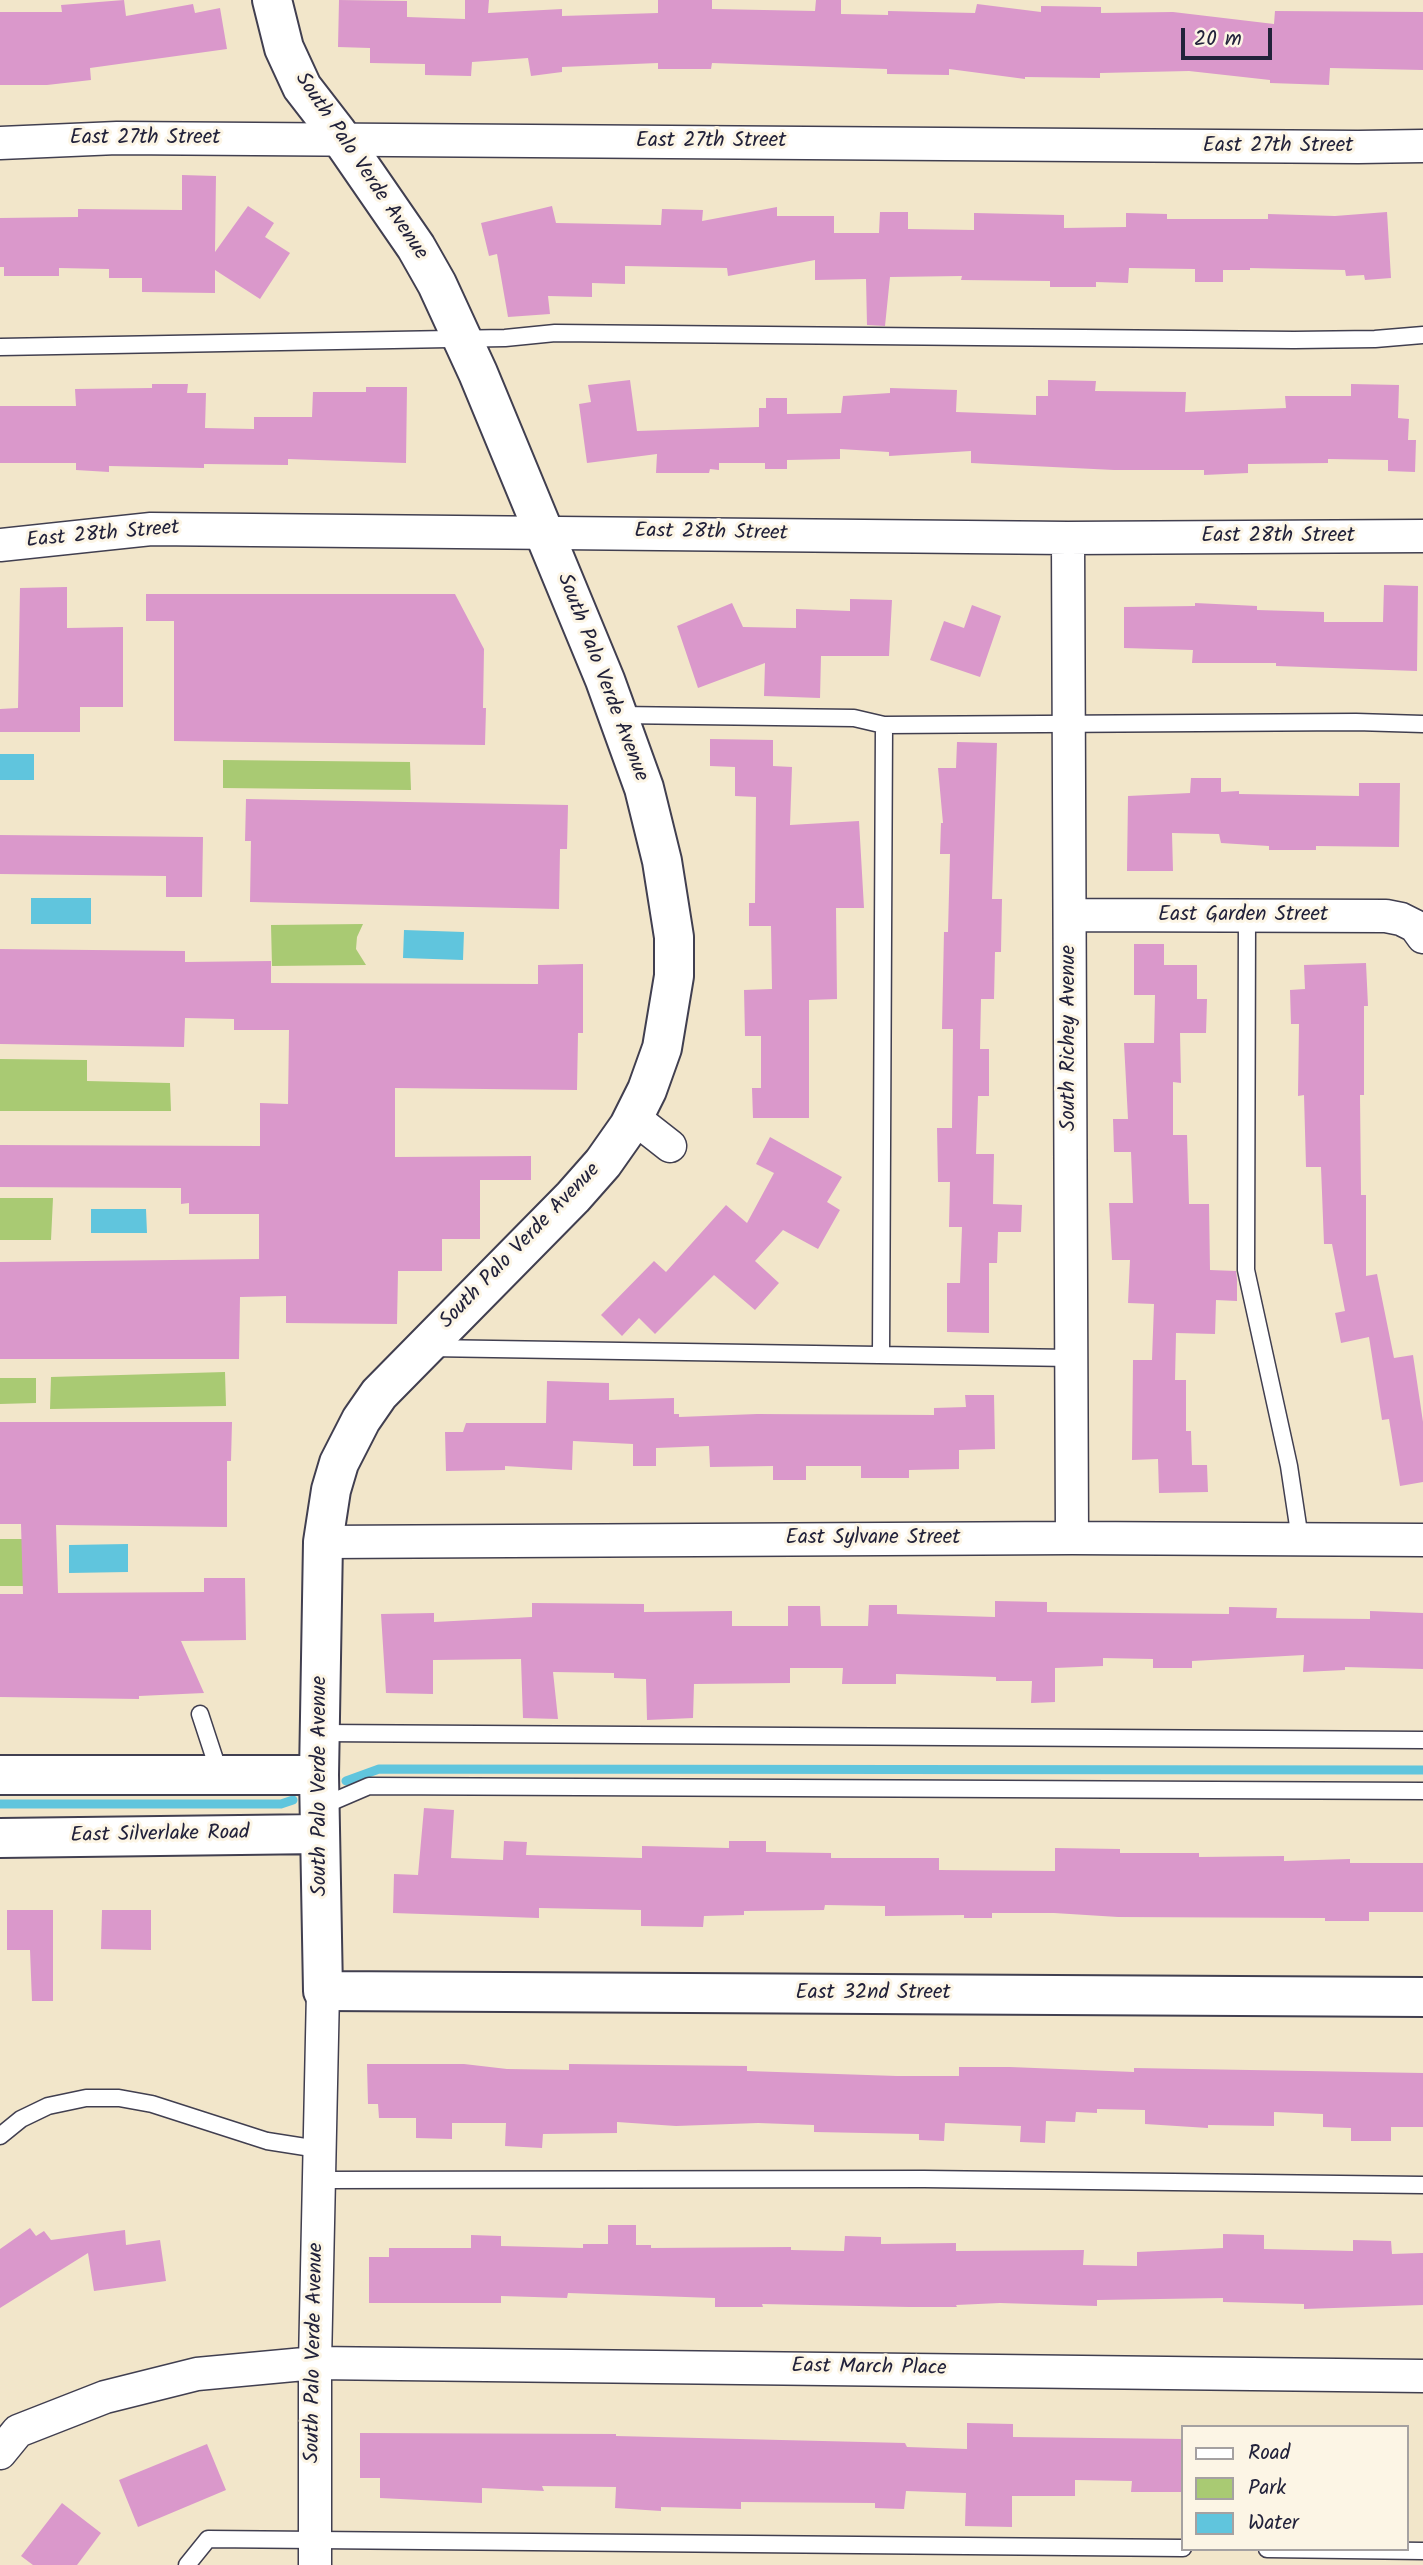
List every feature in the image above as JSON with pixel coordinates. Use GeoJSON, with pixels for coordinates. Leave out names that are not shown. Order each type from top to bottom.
{"type":"FeatureCollection","features":[{"type":"Feature","properties":{"kind":"street","name":"South Palo Verde Avenue"},"geometry":{"type":"LineString","coordinates":[[272,0],[285,48],[302,88],[342,140],[415,247],[437,284],[463,339],[618,715],[655,826],[674,937],[674,976],[662,1048],[647,1090],[633,1117],[603,1163],[573,1197],[379,1394],[350,1440],[339,1463],[331,1490],[323,1542],[320,1733],[323,1991],[318,2149],[315,2553]]}},
{"type":"Feature","properties":{"kind":"street","name":"East 27th Street"},"geometry":{"type":"LineString","coordinates":[[0,143],[117,138],[1423,146]]}},
{"type":"Feature","properties":{"kind":"street","name":"East 28th Street"},"geometry":{"type":"LineString","coordinates":[[0,545],[151,529],[1068,538],[1423,536]]}},
{"type":"Feature","properties":{"kind":"street","name":"South Richey Avenue"},"geometry":{"type":"LineString","coordinates":[[1068,538],[1072,1538]]}},
{"type":"Feature","properties":{"kind":"street","name":"East Garden Street"},"geometry":{"type":"LineString","coordinates":[[1070,915],[1386,916],[1401,919],[1419,932]]}},
{"type":"Feature","properties":{"kind":"street"},"geometry":{"type":"LineString","coordinates":[[633,1117],[670,1146]]}},
{"type":"Feature","properties":{"kind":"street","name":"East Sylvane Street"},"geometry":{"type":"LineString","coordinates":[[323,1542],[1072,1538],[1423,1540]]}},
{"type":"Feature","properties":{"kind":"street"},"geometry":{"type":"LineString","coordinates":[[0,1775],[220,1775],[320,1805]]}},
{"type":"Feature","properties":{"kind":"street","name":"East Silverlake Road"},"geometry":{"type":"LineString","coordinates":[[0,1838],[320,1805]]}},
{"type":"Feature","properties":{"kind":"street","name":"East 32nd Street"},"geometry":{"type":"LineString","coordinates":[[323,1991],[1423,1997]]}},
{"type":"Feature","properties":{"kind":"street","name":"East March Place"},"geometry":{"type":"LineString","coordinates":[[0,2453],[18,2431],[105,2397],[197,2374],[315,2363],[1423,2376]]}},
{"type":"Feature","properties":{"kind":"lane"},"geometry":{"type":"LineString","coordinates":[[0,347],[505,338],[555,333],[1281,340],[1375,340],[1423,335]]}},
{"type":"Feature","properties":{"kind":"lane"},"geometry":{"type":"LineString","coordinates":[[618,715],[854,718],[884,725],[1356,722],[1423,724]]}},
{"type":"Feature","properties":{"kind":"lane"},"geometry":{"type":"LineString","coordinates":[[881,1354],[884,725]]}},
{"type":"Feature","properties":{"kind":"lane"},"geometry":{"type":"LineString","coordinates":[[1247,917],[1246,1270],[1289,1466],[1300,1539]]}},
{"type":"Feature","properties":{"kind":"lane"},"geometry":{"type":"LineString","coordinates":[[423,1348],[1071,1358]]}},
{"type":"Feature","properties":{"kind":"lane"},"geometry":{"type":"LineString","coordinates":[[200,1714],[220,1775]]}},
{"type":"Feature","properties":{"kind":"lane"},"geometry":{"type":"LineString","coordinates":[[320,1733],[1423,1740]]}},
{"type":"Feature","properties":{"kind":"lane"},"geometry":{"type":"LineString","coordinates":[[320,1805],[369,1786],[1423,1791]]}},
{"type":"Feature","properties":{"kind":"lane"},"geometry":{"type":"LineString","coordinates":[[0,2136],[21,2119],[48,2106],[86,2098],[119,2098],[152,2104],[267,2141],[318,2149]]}},
{"type":"Feature","properties":{"kind":"lane"},"geometry":{"type":"LineString","coordinates":[[319,2180],[924,2179],[1423,2185]]}},
{"type":"Feature","properties":{"kind":"lane"},"geometry":{"type":"LineString","coordinates":[[187,2565],[208,2539],[315,2553],[1182,2549]]}},
{"type":"Feature","properties":{"kind":"green space"},"geometry":{"type":"Polygon","coordinates":[[[223,760],[410,762],[411,790],[223,788],[223,760]]]}},
{"type":"Feature","properties":{"kind":"green space"},"geometry":{"type":"Polygon","coordinates":[[[363,924],[357,937],[356,949],[366,965],[272,966],[271,925],[363,924]]]}},
{"type":"Feature","properties":{"kind":"green space"},"geometry":{"type":"Polygon","coordinates":[[[0,1059],[87,1060],[87,1081],[170,1083],[171,1111],[0,1111],[0,1059]]]}},
{"type":"Feature","properties":{"kind":"green space"},"geometry":{"type":"Polygon","coordinates":[[[0,1198],[53,1198],[51,1240],[0,1240],[0,1198]]]}},
{"type":"Feature","properties":{"kind":"green space"},"geometry":{"type":"Polygon","coordinates":[[[225,1372],[226,1406],[50,1409],[51,1377],[225,1372]]]}},
{"type":"Feature","properties":{"kind":"green space"},"geometry":{"type":"Polygon","coordinates":[[[0,1378],[36,1378],[36,1403],[0,1404],[0,1378]]]}},
{"type":"Feature","properties":{"kind":"green space"},"geometry":{"type":"Polygon","coordinates":[[[0,1539],[41,1539],[41,1586],[0,1586],[0,1539]]]}},
{"type":"Feature","properties":{"kind":"water"},"geometry":{"type":"Polygon","coordinates":[[[0,754],[34,754],[34,780],[0,780],[0,754]]]}},
{"type":"Feature","properties":{"kind":"water"},"geometry":{"type":"Polygon","coordinates":[[[31,898],[91,898],[91,924],[31,924],[31,898]]]}},
{"type":"Feature","properties":{"kind":"water"},"geometry":{"type":"Polygon","coordinates":[[[404,930],[464,932],[463,960],[403,958],[404,930]]]}},
{"type":"Feature","properties":{"kind":"water"},"geometry":{"type":"Polygon","coordinates":[[[91,1209],[146,1209],[147,1233],[91,1233],[91,1209]]]}},
{"type":"Feature","properties":{"kind":"water"},"geometry":{"type":"Polygon","coordinates":[[[128,1544],[128,1572],[69,1573],[69,1545],[128,1544]]]}},
{"type":"Feature","properties":{"kind":"building"},"geometry":{"type":"Polygon","coordinates":[[[124,0],[126,16],[193,4],[195,13],[220,8],[227,49],[90,68],[91,80],[47,85],[0,85],[0,12],[62,12],[61,5],[124,0]]]}},
{"type":"Feature","properties":{"kind":"building"},"geometry":{"type":"Polygon","coordinates":[[[339,0],[407,1],[407,17],[465,19],[465,0],[489,0],[488,13],[562,9],[562,16],[658,13],[658,0],[712,0],[712,9],[815,11],[816,0],[841,0],[841,14],[888,15],[888,11],[975,13],[977,4],[1041,12],[1041,6],[1101,7],[1101,13],[1173,12],[1274,24],[1275,11],[1423,12],[1423,70],[1330,68],[1329,85],[1270,83],[1270,80],[1189,71],[1100,73],[1100,78],[1025,79],[949,69],[949,75],[887,74],[887,69],[712,63],[711,69],[658,69],[658,63],[562,67],[562,72],[531,76],[528,58],[472,62],[471,76],[425,75],[425,64],[370,63],[370,48],[338,47],[339,0]]]}},
{"type":"Feature","properties":{"kind":"building"},"geometry":{"type":"Polygon","coordinates":[[[182,175],[216,176],[215,252],[248,206],[274,223],[265,237],[290,253],[260,299],[215,270],[215,293],[142,292],[142,278],[109,278],[109,269],[59,268],[59,276],[4,276],[4,267],[0,267],[0,218],[78,217],[78,209],[182,210],[182,175]]]}},
{"type":"Feature","properties":{"kind":"building"},"geometry":{"type":"Polygon","coordinates":[[[552,206],[556,223],[661,225],[662,209],[703,210],[702,221],[777,207],[777,216],[834,216],[834,233],[879,233],[880,212],[908,212],[908,229],[974,230],[974,213],[1064,215],[1064,228],[1126,227],[1126,213],[1167,214],[1167,219],[1268,219],[1268,214],[1335,216],[1387,212],[1391,278],[1365,280],[1364,275],[1346,276],[1345,270],[1250,268],[1223,270],[1223,282],[1195,282],[1195,269],[1129,268],[1128,283],[1096,282],[1096,287],[1050,287],[1050,281],[961,280],[962,276],[890,277],[885,326],[867,325],[866,279],[815,280],[815,260],[728,276],[727,268],[625,266],[625,284],[592,283],[592,297],[548,296],[550,314],[508,317],[497,254],[489,256],[481,223],[552,206]]]}},
{"type":"Feature","properties":{"kind":"building"},"geometry":{"type":"Polygon","coordinates":[[[630,380],[637,431],[759,427],[759,408],[766,408],[766,398],[787,398],[787,414],[841,413],[843,396],[890,393],[890,388],[957,390],[956,412],[1036,415],[1036,396],[1048,396],[1048,380],[1096,381],[1095,391],[1186,392],[1185,412],[1286,408],[1285,396],[1351,396],[1351,384],[1399,385],[1398,418],[1409,419],[1408,440],[1416,440],[1415,472],[1388,471],[1388,460],[1328,459],[1328,463],[1248,464],[1248,473],[1204,475],[1204,470],[1114,470],[971,463],[971,451],[889,456],[889,452],[840,449],[840,459],[787,460],[787,469],[765,469],[765,463],[719,463],[719,470],[710,469],[709,473],[656,473],[657,454],[587,463],[579,404],[591,402],[588,385],[630,380]]]}},
{"type":"Feature","properties":{"kind":"building"},"geometry":{"type":"Polygon","coordinates":[[[152,384],[188,384],[187,393],[206,393],[205,428],[254,429],[254,417],[312,417],[313,392],[366,392],[366,387],[407,387],[406,463],[288,459],[288,465],[204,464],[204,468],[109,466],[109,472],[76,470],[76,463],[0,463],[0,406],[76,406],[75,389],[152,388],[152,384]]]}},
{"type":"Feature","properties":{"kind":"building"},"geometry":{"type":"Polygon","coordinates":[[[1384,585],[1418,586],[1417,671],[1276,666],[1276,663],[1192,663],[1193,650],[1124,648],[1124,607],[1195,606],[1195,603],[1257,606],[1257,610],[1324,612],[1324,622],[1383,622],[1384,585]]]}},
{"type":"Feature","properties":{"kind":"building"},"geometry":{"type":"Polygon","coordinates":[[[67,587],[67,628],[123,627],[123,707],[80,707],[80,732],[0,732],[0,709],[18,708],[20,588],[67,587]]]}},
{"type":"Feature","properties":{"kind":"building"},"geometry":{"type":"Polygon","coordinates":[[[146,594],[455,594],[484,649],[485,745],[174,741],[174,621],[146,621],[146,594]]]}},
{"type":"Feature","properties":{"kind":"building"},"geometry":{"type":"Polygon","coordinates":[[[850,599],[892,600],[889,656],[821,656],[820,698],[764,696],[765,663],[698,688],[677,626],[732,603],[743,627],[796,628],[796,609],[850,611],[850,599]]]}},
{"type":"Feature","properties":{"kind":"building"},"geometry":{"type":"Polygon","coordinates":[[[972,605],[1001,616],[980,677],[930,660],[944,621],[964,628],[972,605]]]}},
{"type":"Feature","properties":{"kind":"building"},"geometry":{"type":"Polygon","coordinates":[[[710,739],[773,740],[773,766],[792,767],[790,825],[859,821],[864,908],[836,908],[837,999],[809,1000],[809,1118],[753,1118],[752,1088],[761,1088],[761,1036],[745,1036],[744,990],[772,989],[771,926],[749,926],[749,903],[755,903],[756,797],[735,796],[735,767],[710,766],[710,739]]]}},
{"type":"Feature","properties":{"kind":"building"},"geometry":{"type":"Polygon","coordinates":[[[957,742],[997,743],[992,899],[1002,899],[1001,952],[995,952],[994,999],[981,999],[980,1049],[989,1049],[989,1096],[978,1096],[976,1154],[994,1154],[993,1204],[1022,1205],[1021,1232],[998,1232],[997,1263],[989,1263],[989,1333],[947,1332],[947,1283],[960,1283],[962,1227],[949,1227],[950,1182],[938,1182],[937,1128],[952,1128],[953,1029],[942,1029],[944,932],[948,932],[950,854],[940,854],[943,823],[938,768],[956,768],[957,742]]]}},
{"type":"Feature","properties":{"kind":"building"},"geometry":{"type":"Polygon","coordinates":[[[1191,778],[1221,778],[1221,792],[1239,791],[1239,794],[1359,796],[1359,783],[1400,783],[1399,847],[1316,846],[1316,850],[1269,850],[1269,846],[1221,843],[1219,834],[1172,833],[1173,871],[1127,871],[1128,796],[1190,793],[1191,778]]]}},
{"type":"Feature","properties":{"kind":"building"},"geometry":{"type":"Polygon","coordinates":[[[246,799],[568,805],[567,849],[560,849],[559,909],[250,902],[251,841],[245,841],[246,799]]]}},
{"type":"Feature","properties":{"kind":"building"},"geometry":{"type":"Polygon","coordinates":[[[0,835],[203,837],[202,897],[166,897],[166,876],[0,874],[0,835]]]}},
{"type":"Feature","properties":{"kind":"building"},"geometry":{"type":"Polygon","coordinates":[[[1134,944],[1164,944],[1164,965],[1197,965],[1197,999],[1207,999],[1206,1033],[1180,1033],[1181,1083],[1173,1082],[1173,1135],[1187,1135],[1189,1204],[1209,1204],[1210,1270],[1236,1271],[1237,1279],[1237,1301],[1216,1300],[1215,1334],[1176,1333],[1175,1380],[1186,1380],[1186,1431],[1191,1431],[1192,1465],[1207,1465],[1208,1492],[1159,1493],[1158,1459],[1132,1460],[1133,1360],[1152,1360],[1154,1304],[1128,1303],[1130,1260],[1112,1260],[1109,1203],[1133,1203],[1131,1152],[1114,1152],[1113,1119],[1128,1119],[1124,1043],[1154,1043],[1155,995],[1134,995],[1134,944]]]}},
{"type":"Feature","properties":{"kind":"building"},"geometry":{"type":"Polygon","coordinates":[[[0,949],[185,951],[185,962],[271,961],[271,983],[538,984],[538,965],[583,964],[583,1033],[578,1033],[577,1090],[395,1088],[395,1157],[531,1156],[531,1180],[480,1180],[480,1239],[442,1239],[442,1271],[398,1271],[397,1324],[286,1323],[286,1296],[240,1297],[239,1359],[0,1359],[0,1262],[259,1259],[259,1214],[189,1214],[189,1203],[181,1204],[181,1188],[0,1187],[0,1145],[260,1146],[260,1103],[288,1104],[289,1030],[234,1030],[234,1019],[185,1018],[184,1047],[0,1044],[0,949]]]}},
{"type":"Feature","properties":{"kind":"building"},"geometry":{"type":"Polygon","coordinates":[[[1366,963],[1368,1006],[1364,1006],[1364,1095],[1360,1095],[1361,1195],[1366,1195],[1366,1276],[1377,1274],[1394,1358],[1413,1355],[1423,1422],[1423,1482],[1400,1486],[1389,1419],[1382,1420],[1369,1337],[1341,1343],[1335,1313],[1345,1311],[1332,1244],[1324,1244],[1321,1167],[1306,1167],[1304,1095],[1298,1096],[1299,1024],[1291,1024],[1290,990],[1305,989],[1304,965],[1366,963]]]}},
{"type":"Feature","properties":{"kind":"building"},"geometry":{"type":"Polygon","coordinates":[[[770,1137],[842,1177],[827,1202],[840,1210],[818,1249],[783,1230],[755,1261],[779,1283],[755,1310],[714,1275],[655,1334],[639,1318],[622,1336],[601,1315],[654,1261],[666,1272],[726,1205],[747,1223],[774,1173],[756,1164],[770,1137]]]}},
{"type":"Feature","properties":{"kind":"building"},"geometry":{"type":"Polygon","coordinates":[[[547,1381],[609,1383],[609,1400],[674,1398],[674,1414],[679,1414],[679,1417],[757,1414],[934,1415],[934,1408],[966,1407],[965,1395],[994,1395],[995,1449],[959,1450],[959,1469],[909,1470],[909,1478],[861,1478],[861,1466],[806,1466],[806,1480],[773,1480],[773,1466],[710,1467],[709,1446],[656,1448],[656,1466],[633,1466],[633,1444],[573,1441],[572,1470],[505,1466],[505,1470],[446,1471],[445,1432],[463,1432],[466,1423],[546,1423],[547,1381]]]}},
{"type":"Feature","properties":{"kind":"building"},"geometry":{"type":"Polygon","coordinates":[[[0,1422],[232,1422],[231,1461],[227,1461],[227,1527],[56,1525],[58,1593],[204,1592],[204,1578],[245,1578],[246,1640],[181,1641],[204,1693],[139,1696],[139,1699],[0,1697],[0,1594],[23,1594],[21,1524],[0,1524],[0,1422]]]}},
{"type":"Feature","properties":{"kind":"building"},"geometry":{"type":"Polygon","coordinates":[[[995,1601],[1047,1602],[1047,1612],[1229,1614],[1229,1607],[1277,1608],[1276,1618],[1370,1619],[1370,1611],[1423,1613],[1423,1669],[1345,1667],[1345,1670],[1303,1672],[1304,1655],[1192,1661],[1192,1668],[1153,1668],[1153,1659],[1103,1658],[1103,1666],[1055,1668],[1055,1702],[1031,1703],[1032,1681],[996,1681],[996,1677],[896,1674],[896,1684],[842,1684],[843,1668],[790,1668],[790,1683],[694,1684],[693,1718],[647,1720],[646,1679],[614,1678],[614,1673],[553,1672],[558,1719],[523,1718],[521,1659],[433,1660],[433,1694],[386,1693],[381,1614],[434,1613],[434,1622],[532,1617],[532,1603],[644,1604],[644,1612],[732,1611],[732,1626],[788,1626],[788,1606],[820,1606],[821,1626],[868,1626],[869,1605],[897,1605],[897,1614],[995,1617],[995,1601]]]}},
{"type":"Feature","properties":{"kind":"building"},"geometry":{"type":"Polygon","coordinates":[[[424,1808],[454,1810],[451,1858],[503,1860],[504,1841],[527,1842],[526,1855],[642,1858],[642,1846],[729,1848],[729,1841],[766,1841],[766,1852],[831,1853],[831,1858],[939,1858],[939,1870],[1055,1871],[1055,1848],[1120,1849],[1120,1853],[1199,1853],[1199,1857],[1284,1856],[1284,1861],[1350,1859],[1350,1863],[1423,1863],[1423,1912],[1369,1912],[1369,1921],[1325,1921],[1325,1918],[1118,1917],[1054,1913],[992,1913],[992,1918],[964,1918],[964,1915],[885,1916],[885,1906],[825,1905],[824,1910],[744,1911],[744,1915],[704,1916],[703,1927],[641,1926],[641,1910],[539,1908],[539,1918],[393,1913],[394,1874],[418,1875],[424,1808]]]}},
{"type":"Feature","properties":{"kind":"building"},"geometry":{"type":"Polygon","coordinates":[[[7,1910],[53,1910],[53,2001],[32,2001],[30,1950],[7,1950],[7,1910]]]}},
{"type":"Feature","properties":{"kind":"building"},"geometry":{"type":"Polygon","coordinates":[[[102,1910],[151,1910],[151,1950],[101,1949],[102,1910]]]}},
{"type":"Feature","properties":{"kind":"building"},"geometry":{"type":"Polygon","coordinates":[[[367,2064],[464,2064],[507,2069],[569,2070],[569,2064],[747,2066],[747,2071],[897,2076],[959,2076],[959,2067],[1134,2072],[1134,2068],[1423,2073],[1423,2127],[1391,2127],[1391,2141],[1351,2141],[1351,2128],[1323,2127],[1323,2114],[1274,2112],[1274,2126],[1208,2125],[1208,2128],[1145,2124],[1145,2110],[1097,2109],[1097,2113],[1076,2112],[1075,2122],[1046,2121],[1045,2143],[1020,2142],[1021,2126],[945,2123],[944,2141],[919,2140],[919,2134],[814,2132],[814,2125],[758,2123],[676,2126],[617,2122],[617,2133],[543,2134],[542,2148],[505,2146],[506,2123],[452,2123],[452,2139],[416,2138],[416,2118],[379,2118],[378,2104],[368,2104],[367,2064]]]}},
{"type":"Feature","properties":{"kind":"building"},"geometry":{"type":"Polygon","coordinates":[[[608,2225],[636,2225],[636,2245],[651,2245],[651,2248],[791,2247],[791,2250],[844,2251],[845,2236],[881,2237],[881,2244],[956,2243],[956,2251],[1084,2250],[1083,2265],[1137,2266],[1137,2252],[1223,2248],[1223,2234],[1264,2235],[1264,2249],[1353,2251],[1353,2240],[1391,2241],[1392,2254],[1423,2253],[1423,2305],[1304,2309],[1304,2304],[1223,2302],[1223,2298],[1097,2300],[1097,2306],[1000,2303],[956,2305],[957,2307],[762,2304],[763,2307],[715,2307],[715,2298],[568,2293],[567,2298],[501,2296],[501,2303],[369,2303],[369,2257],[389,2257],[389,2248],[471,2248],[471,2235],[501,2236],[501,2246],[583,2248],[583,2244],[608,2244],[608,2225]]]}},
{"type":"Feature","properties":{"kind":"building"},"geometry":{"type":"Polygon","coordinates":[[[30,2228],[36,2236],[44,2231],[51,2240],[125,2230],[126,2245],[160,2240],[166,2281],[94,2291],[88,2253],[0,2308],[0,2249],[30,2228]]]}},
{"type":"Feature","properties":{"kind":"building"},"geometry":{"type":"Polygon","coordinates":[[[967,2423],[1013,2424],[1013,2437],[1182,2439],[1182,2492],[1131,2492],[1132,2481],[1075,2480],[1075,2496],[1012,2496],[1012,2527],[965,2526],[966,2493],[906,2491],[904,2509],[875,2508],[875,2503],[741,2502],[741,2509],[661,2507],[661,2511],[615,2508],[616,2487],[542,2486],[544,2491],[482,2488],[482,2503],[380,2498],[380,2478],[360,2478],[360,2433],[616,2434],[905,2443],[907,2447],[967,2449],[967,2423]]]}},
{"type":"Feature","properties":{"kind":"building"},"geometry":{"type":"Polygon","coordinates":[[[207,2444],[226,2490],[138,2527],[119,2480],[207,2444]]]}},
{"type":"Feature","properties":{"kind":"building"},"geometry":{"type":"Polygon","coordinates":[[[62,2503],[101,2533],[77,2565],[33,2565],[21,2556],[62,2503]]]}},
{"type":"Feature","properties":{"kind":"waterway"},"geometry":{"type":"LineString","coordinates":[[346,1781],[379,1769],[1423,1770]]}},
{"type":"Feature","properties":{"kind":"waterway"},"geometry":{"type":"LineString","coordinates":[[0,1804],[281,1804],[293,1800]]}}]}
